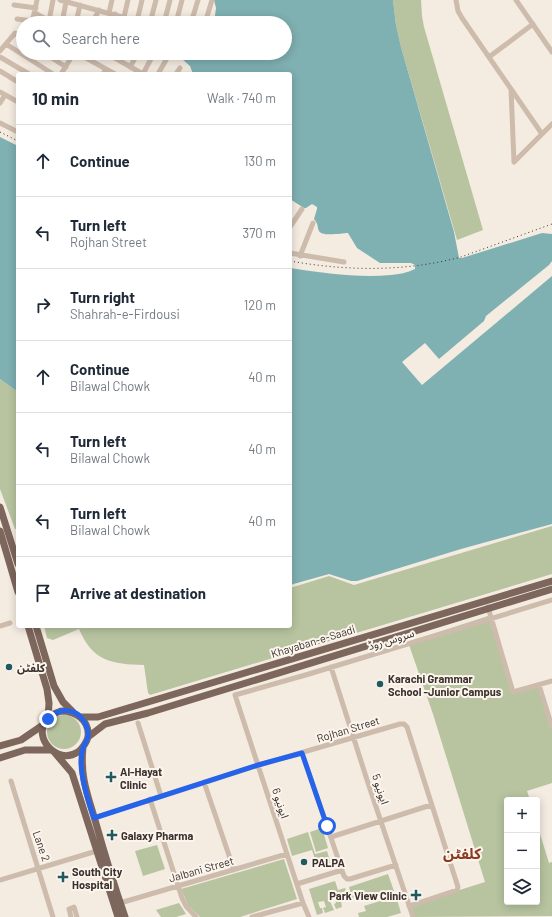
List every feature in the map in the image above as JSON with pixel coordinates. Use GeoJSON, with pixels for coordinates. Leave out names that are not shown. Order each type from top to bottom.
{"type":"FeatureCollection","features":[{"type":"Feature","properties":{"kind":"main road"},"geometry":{"type":"LineString","coordinates":[[1,514],[16,558]]}},
{"type":"Feature","properties":{"kind":"main road"},"geometry":{"type":"LineString","coordinates":[[0,533],[16,585]]}},
{"type":"Feature","properties":{"kind":"main road","name":"Khayaban-e-Saadi"},"geometry":{"type":"LineString","coordinates":[[80,717],[98,717],[552,581]]}},
{"type":"Feature","properties":{"kind":"main road","name":"Khayaban-e-Saadi"},"geometry":{"type":"LineString","coordinates":[[88,737],[105,724],[148,713],[552,589]]}},
{"type":"Feature","properties":{"kind":"main road"},"geometry":{"type":"LineString","coordinates":[[29,628],[47,689],[49,703],[48,719]]}},
{"type":"Feature","properties":{"kind":"main road"},"geometry":{"type":"LineString","coordinates":[[37,628],[54,686],[63,702],[86,724],[88,737],[83,747],[81,763],[83,780],[94,818],[99,850],[118,917]]}},
{"type":"Feature","properties":{"kind":"main road"},"geometry":{"type":"LineString","coordinates":[[0,746],[21,740],[43,725],[52,715],[61,711],[73,712]]}},
{"type":"Feature","properties":{"kind":"main road"},"geometry":{"type":"LineString","coordinates":[[43,725],[43,734],[46,744],[72,773],[99,850],[125,917]]}},
{"type":"Feature","properties":{"kind":"main road"},"geometry":{"type":"LineString","coordinates":[[0,758],[25,750],[53,751],[61,755],[69,755],[76,753],[83,747]]}},
{"type":"Feature","properties":{"kind":"street"},"geometry":{"type":"LineString","coordinates":[[34,16],[37,0]]}},
{"type":"Feature","properties":{"kind":"street"},"geometry":{"type":"LineString","coordinates":[[52,16],[53,0]]}},
{"type":"Feature","properties":{"kind":"street"},"geometry":{"type":"LineString","coordinates":[[60,0],[117,16]]}},
{"type":"Feature","properties":{"kind":"street"},"geometry":{"type":"LineString","coordinates":[[112,0],[112,14]]}},
{"type":"Feature","properties":{"kind":"street"},"geometry":{"type":"LineString","coordinates":[[125,16],[128,0]]}},
{"type":"Feature","properties":{"kind":"street"},"geometry":{"type":"LineString","coordinates":[[141,16],[142,0]]}},
{"type":"Feature","properties":{"kind":"street"},"geometry":{"type":"LineString","coordinates":[[152,16],[156,0]]}},
{"type":"Feature","properties":{"kind":"street"},"geometry":{"type":"LineString","coordinates":[[166,16],[170,0]]}},
{"type":"Feature","properties":{"kind":"street"},"geometry":{"type":"LineString","coordinates":[[178,16],[182,0]]}},
{"type":"Feature","properties":{"kind":"street"},"geometry":{"type":"LineString","coordinates":[[193,16],[198,0]]}},
{"type":"Feature","properties":{"kind":"street"},"geometry":{"type":"LineString","coordinates":[[207,16],[212,0]]}},
{"type":"Feature","properties":{"kind":"street"},"geometry":{"type":"LineString","coordinates":[[456,0],[458,11],[462,18],[542,134]]}},
{"type":"Feature","properties":{"kind":"street"},"geometry":{"type":"LineString","coordinates":[[516,0],[552,52]]}},
{"type":"Feature","properties":{"kind":"street"},"geometry":{"type":"LineString","coordinates":[[63,16],[66,2]]}},
{"type":"Feature","properties":{"kind":"street"},"geometry":{"type":"LineString","coordinates":[[78,16],[80,5]]}},
{"type":"Feature","properties":{"kind":"street"},"geometry":{"type":"LineString","coordinates":[[14,6],[35,11],[42,16]]}},
{"type":"Feature","properties":{"kind":"street"},"geometry":{"type":"LineString","coordinates":[[96,16],[99,10]]}},
{"type":"Feature","properties":{"kind":"street"},"geometry":{"type":"LineString","coordinates":[[489,57],[533,24]]}},
{"type":"Feature","properties":{"kind":"street"},"geometry":{"type":"LineString","coordinates":[[0,51],[16,33]]}},
{"type":"Feature","properties":{"kind":"street"},"geometry":{"type":"LineString","coordinates":[[6,44],[16,50]]}},
{"type":"Feature","properties":{"kind":"street"},"geometry":{"type":"LineString","coordinates":[[0,57],[26,72]]}},
{"type":"Feature","properties":{"kind":"street"},"geometry":{"type":"LineString","coordinates":[[31,60],[50,72]]}},
{"type":"Feature","properties":{"kind":"street"},"geometry":{"type":"LineString","coordinates":[[56,60],[66,66]]}},
{"type":"Feature","properties":{"kind":"street"},"geometry":{"type":"LineString","coordinates":[[62,72],[70,60]]}},
{"type":"Feature","properties":{"kind":"street"},"geometry":{"type":"LineString","coordinates":[[90,60],[111,72]]}},
{"type":"Feature","properties":{"kind":"street"},"geometry":{"type":"LineString","coordinates":[[119,60],[139,72]]}},
{"type":"Feature","properties":{"kind":"street"},"geometry":{"type":"LineString","coordinates":[[130,67],[134,60]]}},
{"type":"Feature","properties":{"kind":"street"},"geometry":{"type":"LineString","coordinates":[[144,72],[150,60]]}},
{"type":"Feature","properties":{"kind":"street"},"geometry":{"type":"LineString","coordinates":[[159,72],[166,60]]}},
{"type":"Feature","properties":{"kind":"street"},"geometry":{"type":"LineString","coordinates":[[177,72],[180,68]]}},
{"type":"Feature","properties":{"kind":"street"},"geometry":{"type":"LineString","coordinates":[[0,71],[16,81]]}},
{"type":"Feature","properties":{"kind":"street"},"geometry":{"type":"LineString","coordinates":[[510,88],[514,162],[552,124]]}},
{"type":"Feature","properties":{"kind":"street"},"geometry":{"type":"LineString","coordinates":[[0,103],[2,93],[16,101]]}},
{"type":"Feature","properties":{"kind":"street"},"geometry":{"type":"LineString","coordinates":[[0,123],[16,131]]}},
{"type":"Feature","properties":{"kind":"street"},"geometry":{"type":"LineString","coordinates":[[292,225],[302,209]]}},
{"type":"Feature","properties":{"kind":"street"},"geometry":{"type":"LineString","coordinates":[[300,256],[313,223]]}},
{"type":"Feature","properties":{"kind":"street"},"geometry":{"type":"LineString","coordinates":[[292,254],[344,262]]}},
{"type":"Feature","properties":{"kind":"street","name":"سروس روڈ"},"geometry":{"type":"LineString","coordinates":[[235,695],[552,600]]}},
{"type":"Feature","properties":{"kind":"street"},"geometry":{"type":"LineString","coordinates":[[488,608],[513,692],[552,681]]}},
{"type":"Feature","properties":{"kind":"street"},"geometry":{"type":"LineString","coordinates":[[0,626],[10,623]]}},
{"type":"Feature","properties":{"kind":"street","name":"ایونیو 5"},"geometry":{"type":"LineString","coordinates":[[331,667],[412,916]]}},
{"type":"Feature","properties":{"kind":"street"},"geometry":{"type":"LineString","coordinates":[[539,685],[552,727]]}},
{"type":"Feature","properties":{"kind":"street","name":"ایونیو 6"},"geometry":{"type":"LineString","coordinates":[[235,695],[303,903],[309,917]]}},
{"type":"Feature","properties":{"kind":"street"},"geometry":{"type":"LineString","coordinates":[[138,723],[161,796]]}},
{"type":"Feature","properties":{"kind":"street","name":"Rojhan Street"},"geometry":{"type":"LineString","coordinates":[[94,818],[258,765],[400,724],[404,724],[407,727],[431,805]]}},
{"type":"Feature","properties":{"kind":"street"},"geometry":{"type":"LineString","coordinates":[[302,753],[344,876],[347,879],[350,879],[396,866]]}},
{"type":"Feature","properties":{"kind":"street","name":"Lane 2"},"geometry":{"type":"LineString","coordinates":[[11,781],[53,917]]}},
{"type":"Feature","properties":{"kind":"street"},"geometry":{"type":"LineString","coordinates":[[204,782],[234,870]]}},
{"type":"Feature","properties":{"kind":"street"},"geometry":{"type":"LineString","coordinates":[[150,799],[177,886],[186,906],[196,917]]}},
{"type":"Feature","properties":{"kind":"street"},"geometry":{"type":"LineString","coordinates":[[331,837],[431,805],[458,890],[409,906]]}},
{"type":"Feature","properties":{"kind":"street"},"geometry":{"type":"LineString","coordinates":[[0,880],[99,850]]}},
{"type":"Feature","properties":{"kind":"street","name":"Jalbani Street"},"geometry":{"type":"LineString","coordinates":[[120,903],[287,854]]}},
{"type":"Feature","properties":{"kind":"street"},"geometry":{"type":"LineString","coordinates":[[297,884],[342,870]]}},
{"type":"Feature","properties":{"kind":"street"},"geometry":{"type":"LineString","coordinates":[[252,917],[303,903]]}},
{"type":"Feature","properties":{"kind":"street"},"geometry":{"type":"LineString","coordinates":[[72,917],[69,908],[74,907],[77,917]]}},
{"type":"Feature","properties":{"kind":"green space"},"geometry":{"type":"Polygon","coordinates":[[[393,0],[421,0],[424,27],[483,230],[457,240],[401,47],[396,25],[393,0]]]}},
{"type":"Feature","properties":{"kind":"green space"},"geometry":{"type":"Polygon","coordinates":[[[0,379],[16,391],[16,529],[0,489],[0,379]]]}},
{"type":"Feature","properties":{"kind":"green space"},"geometry":{"type":"Polygon","coordinates":[[[552,526],[552,574],[150,695],[148,693],[144,665],[122,664],[97,655],[84,640],[79,629],[53,640],[47,638],[44,628],[292,628],[292,587],[329,576],[354,585],[552,526]]]}},
{"type":"Feature","properties":{"kind":"green space"},"geometry":{"type":"Polygon","coordinates":[[[488,616],[513,692],[539,685],[552,728],[552,783],[527,791],[529,797],[504,797],[504,905],[540,905],[540,834],[549,863],[552,862],[552,916],[413,917],[409,906],[485,882],[433,714],[408,642],[488,616]]]}},
{"type":"Feature","properties":{"kind":"green space"},"geometry":{"type":"Polygon","coordinates":[[[64,715],[76,720],[81,732],[76,744],[64,749],[52,744],[47,732],[52,720],[64,715]]]}},
{"type":"Feature","properties":{"kind":"green space"},"geometry":{"type":"Polygon","coordinates":[[[322,828],[328,848],[316,852],[310,832],[322,828]]]}},
{"type":"Feature","properties":{"kind":"green space"},"geometry":{"type":"Polygon","coordinates":[[[308,832],[315,854],[327,851],[331,864],[318,869],[312,850],[292,856],[287,839],[308,832]]]}},
{"type":"Feature","properties":{"kind":"green space"},"geometry":{"type":"Polygon","coordinates":[[[157,845],[165,869],[143,876],[135,851],[157,845]]]}},
{"type":"Feature","properties":{"kind":"green space"},"geometry":{"type":"Polygon","coordinates":[[[284,859],[297,899],[240,917],[200,917],[188,905],[181,889],[284,859]]]}},
{"type":"Feature","properties":{"kind":"green space"},"geometry":{"type":"Polygon","coordinates":[[[388,874],[394,891],[361,901],[359,896],[352,898],[349,887],[388,874]]]}},
{"type":"Feature","properties":{"kind":"green space"},"geometry":{"type":"Polygon","coordinates":[[[335,881],[338,890],[345,888],[349,899],[341,901],[342,907],[336,909],[334,904],[336,903],[335,897],[329,899],[334,910],[325,913],[323,908],[326,907],[324,901],[318,902],[323,913],[317,915],[309,889],[335,881]]]}},
{"type":"Feature","properties":{"kind":"green space"},"geometry":{"type":"Polygon","coordinates":[[[396,896],[401,913],[387,917],[359,917],[358,913],[366,911],[364,906],[396,896]]]}},
{"type":"Feature","properties":{"kind":"green space"},"geometry":{"type":"Polygon","coordinates":[[[179,903],[186,914],[176,917],[161,917],[156,910],[179,903]]]}},
{"type":"Feature","properties":{"kind":"water"},"geometry":{"type":"Polygon","coordinates":[[[214,0],[393,0],[396,25],[401,47],[454,232],[459,258],[542,233],[552,234],[552,261],[549,265],[486,316],[484,321],[439,359],[425,343],[402,362],[422,385],[552,276],[552,524],[461,549],[357,581],[351,581],[329,574],[292,584],[292,268],[315,272],[378,276],[406,272],[415,269],[415,265],[411,263],[380,263],[357,248],[348,233],[321,233],[314,219],[317,207],[312,204],[304,208],[292,200],[292,72],[192,72],[190,66],[183,60],[292,60],[292,16],[215,16],[216,8],[214,0]]]}},
{"type":"Feature","properties":{"kind":"water"},"geometry":{"type":"Polygon","coordinates":[[[0,137],[16,145],[16,391],[0,379],[0,137]]]}},
{"type":"Feature","properties":{"kind":"railway"},"geometry":{"type":"LineString","coordinates":[[0,132],[16,140]]}},
{"type":"Feature","properties":{"kind":"railway"},"geometry":{"type":"LineString","coordinates":[[292,261],[332,267],[354,268],[397,267],[440,262],[461,257],[552,224]]}},
{"type":"Feature","properties":{"kind":"place","name":"کلفٹن"},"geometry":{"type":"Point","coordinates":[9,667]}},
{"type":"Feature","properties":{"kind":"place","name":"Karachi Grammar School -Junior Campus"},"geometry":{"type":"Point","coordinates":[380,684]}},
{"type":"Feature","properties":{"kind":"place","name":"Al-Hayat Clinic"},"geometry":{"type":"Point","coordinates":[111,777]}},
{"type":"Feature","properties":{"kind":"place","name":"Galaxy Pharma"},"geometry":{"type":"Point","coordinates":[112,835]}},
{"type":"Feature","properties":{"kind":"place","name":"PALPA"},"geometry":{"type":"Point","coordinates":[304,862]}},
{"type":"Feature","properties":{"kind":"place","name":"South City Hospital"},"geometry":{"type":"Point","coordinates":[63,877]}},
{"type":"Feature","properties":{"kind":"place","name":"Park View Clinic"},"geometry":{"type":"Point","coordinates":[416,895]}},
{"type":"Feature","properties":{"kind":"district","name":"کلفٹن"},"geometry":{"type":"Point","coordinates":[462,853]}},
{"type":"Feature","properties":{"kind":"route"},"geometry":{"type":"LineString","coordinates":[[48,719],[52,715],[61,711],[69,711],[80,717],[86,724],[88,737],[83,747],[81,763],[83,780],[94,818],[258,765],[302,753],[327,826]]}}]}
